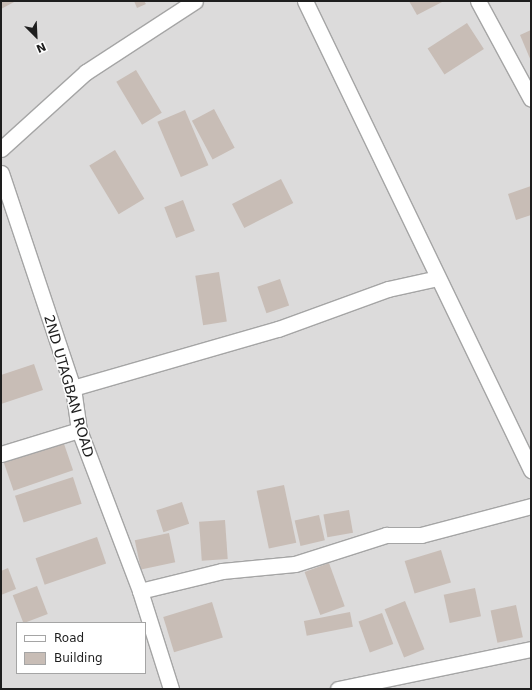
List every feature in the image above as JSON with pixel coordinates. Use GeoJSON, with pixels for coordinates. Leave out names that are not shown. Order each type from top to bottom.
{"type":"FeatureCollection","features":[{"type":"Feature","properties":{"kind":"street"},"geometry":{"type":"LineString","coordinates":[[1,149],[86,72],[195,1]]}},
{"type":"Feature","properties":{"kind":"street"},"geometry":{"type":"LineString","coordinates":[[305,1],[531,470]]}},
{"type":"Feature","properties":{"kind":"street"},"geometry":{"type":"LineString","coordinates":[[478,1],[531,99]]}},
{"type":"Feature","properties":{"kind":"street","name":"2ND UTAGBAN ROAD"},"geometry":{"type":"LineString","coordinates":[[1,173],[73,388],[79,430],[140,591],[171,689]]}},
{"type":"Feature","properties":{"kind":"street"},"geometry":{"type":"LineString","coordinates":[[73,388],[278,329],[388,288],[438,278]]}},
{"type":"Feature","properties":{"kind":"street"},"geometry":{"type":"LineString","coordinates":[[1,454],[79,430]]}},
{"type":"Feature","properties":{"kind":"street"},"geometry":{"type":"LineString","coordinates":[[140,591],[222,571],[296,564],[386,535],[421,535],[531,506]]}},
{"type":"Feature","properties":{"kind":"street"},"geometry":{"type":"LineString","coordinates":[[338,689],[531,649]]}},
{"type":"Feature","properties":{"kind":"shaded area"},"geometry":{"type":"Polygon","coordinates":[[[1,1],[531,1],[531,689],[1,689],[1,1]]]}},
{"type":"Feature","properties":{"kind":"building"},"geometry":{"type":"Polygon","coordinates":[[[1,1],[16,1],[1,9],[1,1]]]}},
{"type":"Feature","properties":{"kind":"building"},"geometry":{"type":"Polygon","coordinates":[[[134,1],[144,1],[146,4],[137,8],[134,1]]]}},
{"type":"Feature","properties":{"kind":"building"},"geometry":{"type":"Polygon","coordinates":[[[409,1],[444,1],[417,15],[409,1]]]}},
{"type":"Feature","properties":{"kind":"building"},"geometry":{"type":"Polygon","coordinates":[[[467,23],[484,49],[444,75],[428,49],[467,23]]]}},
{"type":"Feature","properties":{"kind":"building"},"geometry":{"type":"Polygon","coordinates":[[[531,30],[531,61],[520,35],[531,30]]]}},
{"type":"Feature","properties":{"kind":"building"},"geometry":{"type":"Polygon","coordinates":[[[136,70],[162,113],[142,125],[116,82],[136,70]]]}},
{"type":"Feature","properties":{"kind":"building"},"geometry":{"type":"Polygon","coordinates":[[[214,109],[235,148],[213,160],[192,121],[214,109]]]}},
{"type":"Feature","properties":{"kind":"building"},"geometry":{"type":"Polygon","coordinates":[[[185,110],[208,165],[181,177],[157,122],[185,110]]]}},
{"type":"Feature","properties":{"kind":"building"},"geometry":{"type":"Polygon","coordinates":[[[115,150],[144,199],[119,214],[89,165],[115,150]]]}},
{"type":"Feature","properties":{"kind":"building"},"geometry":{"type":"Polygon","coordinates":[[[281,179],[293,203],[244,228],[232,204],[281,179]]]}},
{"type":"Feature","properties":{"kind":"building"},"geometry":{"type":"Polygon","coordinates":[[[531,186],[531,215],[516,220],[508,194],[531,186]]]}},
{"type":"Feature","properties":{"kind":"building"},"geometry":{"type":"Polygon","coordinates":[[[183,200],[195,231],[176,238],[164,207],[183,200]]]}},
{"type":"Feature","properties":{"kind":"building"},"geometry":{"type":"Polygon","coordinates":[[[219,272],[227,321],[203,325],[195,276],[219,272]]]}},
{"type":"Feature","properties":{"kind":"building"},"geometry":{"type":"Polygon","coordinates":[[[280,279],[289,305],[266,313],[257,287],[280,279]]]}},
{"type":"Feature","properties":{"kind":"building"},"geometry":{"type":"Polygon","coordinates":[[[34,364],[43,390],[1,404],[1,375],[34,364]]]}},
{"type":"Feature","properties":{"kind":"building"},"geometry":{"type":"Polygon","coordinates":[[[63,441],[73,470],[14,491],[3,462],[63,441]]]}},
{"type":"Feature","properties":{"kind":"building"},"geometry":{"type":"Polygon","coordinates":[[[73,477],[82,504],[24,522],[15,496],[73,477]]]}},
{"type":"Feature","properties":{"kind":"building"},"geometry":{"type":"Polygon","coordinates":[[[284,485],[296,543],[269,549],[257,491],[284,485]]]}},
{"type":"Feature","properties":{"kind":"building"},"geometry":{"type":"Polygon","coordinates":[[[182,502],[189,524],[163,532],[156,510],[182,502]]]}},
{"type":"Feature","properties":{"kind":"building"},"geometry":{"type":"Polygon","coordinates":[[[349,510],[353,533],[327,537],[323,515],[349,510]]]}},
{"type":"Feature","properties":{"kind":"building"},"geometry":{"type":"Polygon","coordinates":[[[319,515],[325,540],[300,546],[295,521],[319,515]]]}},
{"type":"Feature","properties":{"kind":"building"},"geometry":{"type":"Polygon","coordinates":[[[225,520],[228,559],[202,561],[199,522],[225,520]]]}},
{"type":"Feature","properties":{"kind":"building"},"geometry":{"type":"Polygon","coordinates":[[[169,533],[175,562],[141,570],[135,540],[169,533]]]}},
{"type":"Feature","properties":{"kind":"building"},"geometry":{"type":"Polygon","coordinates":[[[97,537],[106,563],[45,585],[36,558],[97,537]]]}},
{"type":"Feature","properties":{"kind":"building"},"geometry":{"type":"Polygon","coordinates":[[[441,550],[451,583],[415,594],[405,561],[441,550]]]}},
{"type":"Feature","properties":{"kind":"building"},"geometry":{"type":"Polygon","coordinates":[[[329,563],[345,606],[320,615],[305,572],[329,563]]]}},
{"type":"Feature","properties":{"kind":"building"},"geometry":{"type":"Polygon","coordinates":[[[8,568],[16,589],[1,595],[1,571],[8,568]]]}},
{"type":"Feature","properties":{"kind":"building"},"geometry":{"type":"Polygon","coordinates":[[[37,586],[48,614],[27,622],[23,622],[13,595],[37,586]]]}},
{"type":"Feature","properties":{"kind":"building"},"geometry":{"type":"Polygon","coordinates":[[[475,588],[481,616],[450,623],[444,595],[475,588]]]}},
{"type":"Feature","properties":{"kind":"building"},"geometry":{"type":"Polygon","coordinates":[[[405,601],[424,649],[404,657],[385,609],[405,601]]]}},
{"type":"Feature","properties":{"kind":"building"},"geometry":{"type":"Polygon","coordinates":[[[212,602],[223,637],[174,652],[163,617],[212,602]]]}},
{"type":"Feature","properties":{"kind":"building"},"geometry":{"type":"Polygon","coordinates":[[[516,605],[523,637],[497,643],[491,610],[516,605]]]}},
{"type":"Feature","properties":{"kind":"building"},"geometry":{"type":"Polygon","coordinates":[[[350,612],[353,627],[307,636],[304,621],[350,612]]]}},
{"type":"Feature","properties":{"kind":"building"},"geometry":{"type":"Polygon","coordinates":[[[382,613],[393,644],[370,653],[359,622],[382,613]]]}}]}
